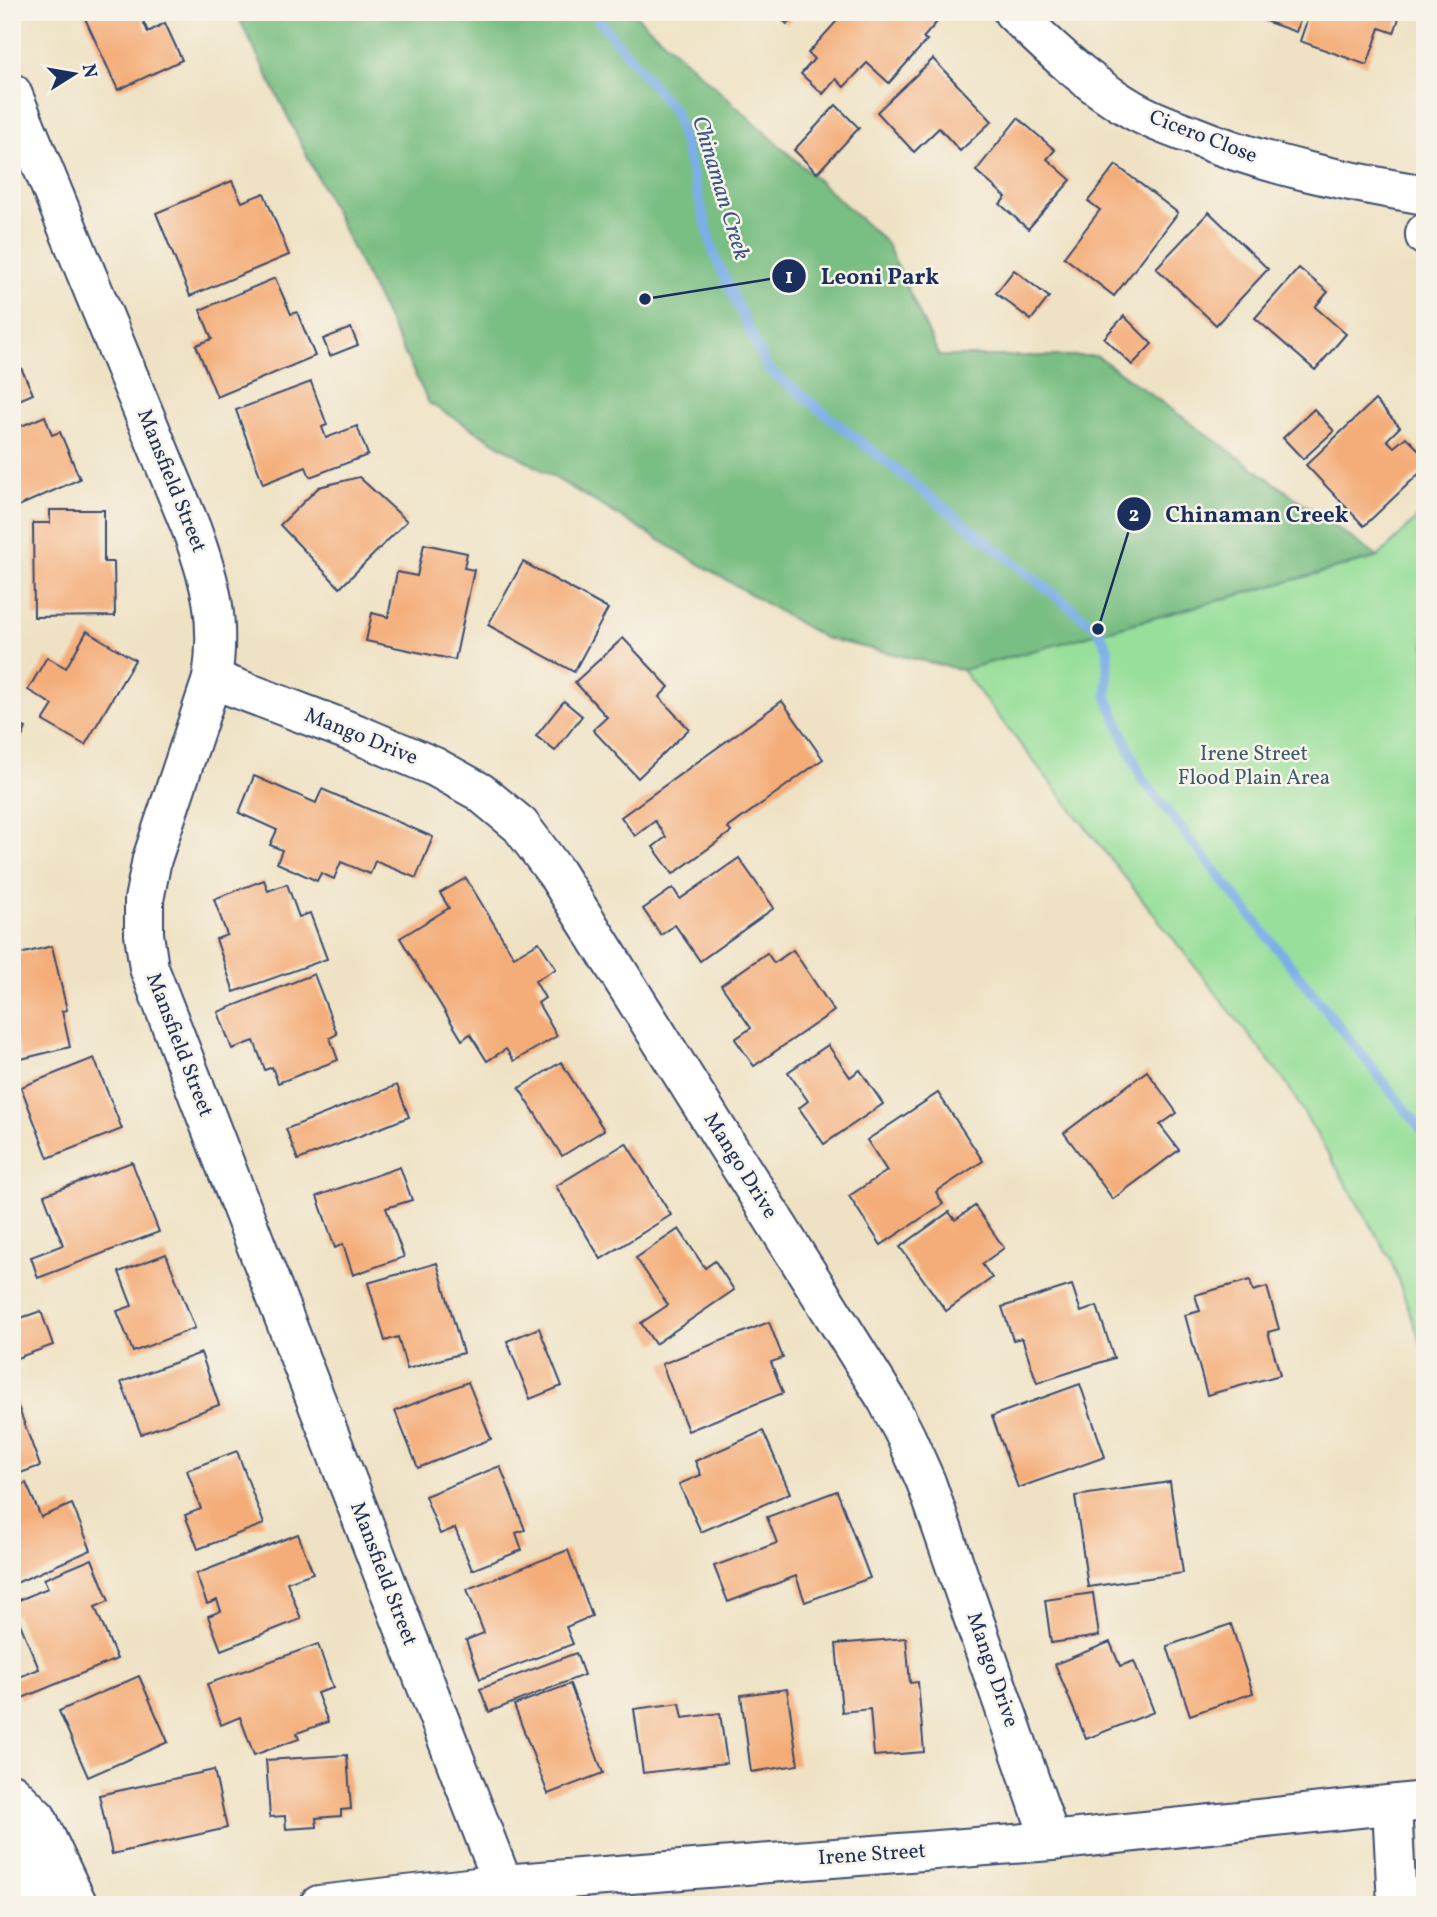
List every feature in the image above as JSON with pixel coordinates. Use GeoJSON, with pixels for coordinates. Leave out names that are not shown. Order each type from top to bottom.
{"type":"FeatureCollection","features":[{"type":"Feature","properties":{"kind":"street","name":"Cicero Close"},"geometry":{"type":"LineString","coordinates":[[1013,12],[1091,83],[1147,117],[1219,146],[1287,167],[1346,182],[1425,195]]}},
{"type":"Feature","properties":{"kind":"street","name":"Mansfield Street"},"geometry":{"type":"LineString","coordinates":[[12,93],[191,528],[214,607],[216,651],[212,679],[152,859],[144,900],[144,934],[149,968],[508,1894]]}},
{"type":"Feature","properties":{"kind":"street","name":"Mango Drive"},"geometry":{"type":"LineString","coordinates":[[212,679],[357,734],[435,767],[480,792],[520,825],[556,873],[894,1412],[926,1482],[1051,1841]]}},
{"type":"Feature","properties":{"kind":"street"},"geometry":{"type":"LineString","coordinates":[[12,1793],[12,1802]]}},
{"type":"Feature","properties":{"kind":"street"},"geometry":{"type":"LineString","coordinates":[[12,1793],[37,1818],[78,1905]]}},
{"type":"Feature","properties":{"kind":"street","name":"Irene Street"},"geometry":{"type":"LineString","coordinates":[[319,1905],[508,1894],[1408,1803]]}},
{"type":"Feature","properties":{"kind":"street"},"geometry":{"type":"LineString","coordinates":[[1397,1905],[1408,1803]]}},
{"type":"Feature","properties":{"kind":"street"},"geometry":{"type":"LineString","coordinates":[[12,1833],[38,1905]]}},
{"type":"Feature","properties":{"kind":"green space"},"geometry":{"type":"Polygon","coordinates":[[[236,12],[632,12],[886,242],[939,356],[1097,356],[1378,557],[962,670],[824,638],[429,403],[236,12]]]}},
{"type":"Feature","properties":{"kind":"green space","name":"Irene Street Flood Plain Area"},"geometry":{"type":"Polygon","coordinates":[[[1425,510],[1425,1354],[1390,1258],[1285,1081],[962,670],[1378,557],[1425,510]]]}},
{"type":"Feature","properties":{"kind":"building"},"geometry":{"type":"Polygon","coordinates":[[[82,12],[139,12],[148,32],[165,23],[182,60],[118,90],[82,12]]]}},
{"type":"Feature","properties":{"kind":"building"},"geometry":{"type":"Polygon","coordinates":[[[773,12],[797,12],[787,24],[773,12]]]}},
{"type":"Feature","properties":{"kind":"building"},"geometry":{"type":"Polygon","coordinates":[[[845,12],[894,12],[900,18],[905,12],[926,12],[937,22],[923,38],[927,40],[889,83],[867,63],[844,87],[836,79],[823,94],[801,74],[814,59],[808,53],[845,12]]]}},
{"type":"Feature","properties":{"kind":"building"},"geometry":{"type":"Polygon","coordinates":[[[1240,12],[1303,12],[1296,32],[1240,12]]]}},
{"type":"Feature","properties":{"kind":"building"},"geometry":{"type":"Polygon","coordinates":[[[1310,12],[1401,12],[1394,33],[1380,28],[1367,65],[1300,41],[1310,12]]]}},
{"type":"Feature","properties":{"kind":"building"},"geometry":{"type":"Polygon","coordinates":[[[933,59],[992,121],[960,151],[939,128],[914,152],[877,112],[933,59]]]}},
{"type":"Feature","properties":{"kind":"building"},"geometry":{"type":"Polygon","coordinates":[[[836,105],[859,128],[817,173],[794,150],[836,105]]]}},
{"type":"Feature","properties":{"kind":"building"},"geometry":{"type":"Polygon","coordinates":[[[1018,118],[1055,150],[1047,159],[1071,180],[1028,229],[1000,204],[1006,197],[976,171],[1018,118]]]}},
{"type":"Feature","properties":{"kind":"building"},"geometry":{"type":"Polygon","coordinates":[[[1116,165],[1178,213],[1114,296],[1064,257],[1100,210],[1088,201],[1116,165]]]}},
{"type":"Feature","properties":{"kind":"building"},"geometry":{"type":"Polygon","coordinates":[[[232,181],[242,202],[264,193],[289,255],[190,296],[156,213],[232,181]]]}},
{"type":"Feature","properties":{"kind":"building"},"geometry":{"type":"Polygon","coordinates":[[[1209,212],[1268,269],[1216,325],[1156,268],[1209,212]]]}},
{"type":"Feature","properties":{"kind":"building"},"geometry":{"type":"Polygon","coordinates":[[[1299,268],[1328,292],[1315,307],[1346,334],[1315,370],[1255,318],[1299,268]]]}},
{"type":"Feature","properties":{"kind":"building"},"geometry":{"type":"Polygon","coordinates":[[[1014,270],[1049,297],[1031,320],[996,293],[1014,270]]]}},
{"type":"Feature","properties":{"kind":"building"},"geometry":{"type":"Polygon","coordinates":[[[275,278],[291,314],[297,312],[315,356],[217,397],[196,345],[212,339],[200,310],[275,278]]]}},
{"type":"Feature","properties":{"kind":"building"},"geometry":{"type":"Polygon","coordinates":[[[1124,316],[1152,344],[1132,365],[1104,338],[1124,316]]]}},
{"type":"Feature","properties":{"kind":"building"},"geometry":{"type":"Polygon","coordinates":[[[351,328],[358,345],[330,356],[323,339],[351,328]]]}},
{"type":"Feature","properties":{"kind":"building"},"geometry":{"type":"Polygon","coordinates":[[[12,348],[33,394],[12,403],[12,348]]]}},
{"type":"Feature","properties":{"kind":"building"},"geometry":{"type":"Polygon","coordinates":[[[311,382],[327,425],[322,427],[326,438],[357,426],[368,455],[310,477],[306,467],[263,484],[236,410],[311,382]]]}},
{"type":"Feature","properties":{"kind":"building"},"geometry":{"type":"Polygon","coordinates":[[[1375,400],[1400,427],[1387,440],[1394,447],[1406,437],[1425,456],[1425,468],[1364,526],[1306,465],[1375,400]]]}},
{"type":"Feature","properties":{"kind":"building"},"geometry":{"type":"Polygon","coordinates":[[[1314,409],[1334,431],[1303,459],[1283,438],[1314,409]]]}},
{"type":"Feature","properties":{"kind":"building"},"geometry":{"type":"Polygon","coordinates":[[[45,416],[52,435],[60,432],[80,479],[12,509],[12,430],[45,416]]]}},
{"type":"Feature","properties":{"kind":"building"},"geometry":{"type":"Polygon","coordinates":[[[359,477],[407,521],[340,588],[280,525],[319,487],[359,477]]]}},
{"type":"Feature","properties":{"kind":"building"},"geometry":{"type":"Polygon","coordinates":[[[50,510],[104,510],[104,562],[114,562],[115,616],[34,617],[33,523],[50,523],[50,510]]]}},
{"type":"Feature","properties":{"kind":"building"},"geometry":{"type":"Polygon","coordinates":[[[424,544],[467,553],[464,568],[474,570],[455,660],[366,641],[372,613],[388,617],[397,572],[417,576],[424,544]]]}},
{"type":"Feature","properties":{"kind":"building"},"geometry":{"type":"Polygon","coordinates":[[[523,562],[608,609],[574,672],[488,625],[523,562]]]}},
{"type":"Feature","properties":{"kind":"building"},"geometry":{"type":"Polygon","coordinates":[[[87,631],[135,660],[85,745],[43,721],[53,705],[28,690],[47,657],[66,668],[87,631]]]}},
{"type":"Feature","properties":{"kind":"building"},"geometry":{"type":"Polygon","coordinates":[[[623,638],[669,687],[659,697],[689,729],[638,778],[593,730],[607,717],[575,682],[623,638]]]}},
{"type":"Feature","properties":{"kind":"building"},"geometry":{"type":"Polygon","coordinates":[[[564,701],[582,716],[555,751],[536,736],[564,701]]]}},
{"type":"Feature","properties":{"kind":"building"},"geometry":{"type":"Polygon","coordinates":[[[782,701],[823,759],[728,828],[731,832],[673,874],[653,847],[666,837],[655,821],[635,836],[621,817],[782,701]]]}},
{"type":"Feature","properties":{"kind":"building"},"geometry":{"type":"Polygon","coordinates":[[[12,722],[26,728],[12,759],[12,722]]]}},
{"type":"Feature","properties":{"kind":"building"},"geometry":{"type":"Polygon","coordinates":[[[254,776],[316,803],[322,789],[433,837],[416,878],[375,861],[370,874],[341,862],[334,879],[321,873],[317,881],[277,863],[282,850],[270,845],[277,830],[239,813],[254,776]]]}},
{"type":"Feature","properties":{"kind":"building"},"geometry":{"type":"Polygon","coordinates":[[[739,858],[774,908],[700,961],[675,925],[661,935],[643,909],[673,888],[680,899],[739,858]]]}},
{"type":"Feature","properties":{"kind":"building"},"geometry":{"type":"Polygon","coordinates":[[[466,878],[514,957],[539,942],[556,969],[535,981],[545,998],[538,1003],[557,1036],[514,1061],[506,1049],[487,1061],[470,1034],[462,1040],[400,938],[449,908],[440,893],[466,878]]]}},
{"type":"Feature","properties":{"kind":"building"},"geometry":{"type":"Polygon","coordinates":[[[264,880],[268,891],[287,884],[299,917],[310,913],[327,959],[234,992],[216,939],[227,935],[214,899],[264,880]]]}},
{"type":"Feature","properties":{"kind":"building"},"geometry":{"type":"Polygon","coordinates":[[[52,946],[67,1010],[62,1011],[70,1047],[21,1059],[12,1023],[12,956],[52,946]]]}},
{"type":"Feature","properties":{"kind":"building"},"geometry":{"type":"Polygon","coordinates":[[[793,950],[834,1011],[754,1066],[735,1039],[751,1028],[721,985],[767,953],[774,963],[793,950]]]}},
{"type":"Feature","properties":{"kind":"building"},"geometry":{"type":"Polygon","coordinates":[[[314,974],[337,1034],[330,1038],[338,1060],[278,1083],[272,1067],[265,1070],[254,1041],[232,1049],[218,1012],[314,974]]]}},
{"type":"Feature","properties":{"kind":"building"},"geometry":{"type":"Polygon","coordinates":[[[828,1045],[850,1077],[860,1070],[883,1104],[824,1144],[799,1108],[808,1101],[788,1072],[828,1045]]]}},
{"type":"Feature","properties":{"kind":"building"},"geometry":{"type":"Polygon","coordinates":[[[94,1058],[122,1129],[48,1158],[21,1087],[94,1058]]]}},
{"type":"Feature","properties":{"kind":"building"},"geometry":{"type":"Polygon","coordinates":[[[561,1062],[604,1130],[562,1156],[519,1088],[561,1062]]]}},
{"type":"Feature","properties":{"kind":"building"},"geometry":{"type":"Polygon","coordinates":[[[1147,1071],[1177,1113],[1160,1125],[1179,1150],[1113,1199],[1064,1133],[1147,1071]]]}},
{"type":"Feature","properties":{"kind":"building"},"geometry":{"type":"Polygon","coordinates":[[[397,1085],[409,1117],[298,1160],[286,1129],[397,1085]]]}},
{"type":"Feature","properties":{"kind":"building"},"geometry":{"type":"Polygon","coordinates":[[[938,1093],[983,1161],[936,1192],[943,1204],[881,1245],[849,1196],[887,1171],[867,1140],[938,1093]]]}},
{"type":"Feature","properties":{"kind":"building"},"geometry":{"type":"Polygon","coordinates":[[[626,1143],[671,1215],[601,1259],[556,1186],[626,1143]]]}},
{"type":"Feature","properties":{"kind":"building"},"geometry":{"type":"Polygon","coordinates":[[[132,1162],[159,1232],[38,1278],[31,1257],[63,1245],[44,1195],[132,1162]]]}},
{"type":"Feature","properties":{"kind":"building"},"geometry":{"type":"Polygon","coordinates":[[[400,1167],[412,1200],[386,1208],[404,1257],[353,1275],[343,1244],[335,1248],[317,1196],[400,1167]]]}},
{"type":"Feature","properties":{"kind":"building"},"geometry":{"type":"Polygon","coordinates":[[[975,1206],[1004,1248],[982,1264],[992,1278],[946,1311],[900,1247],[949,1212],[955,1220],[975,1206]]]}},
{"type":"Feature","properties":{"kind":"building"},"geometry":{"type":"Polygon","coordinates":[[[679,1229],[705,1268],[715,1261],[734,1290],[655,1344],[641,1323],[668,1305],[636,1258],[679,1229]]]}},
{"type":"Feature","properties":{"kind":"building"},"geometry":{"type":"Polygon","coordinates":[[[166,1254],[195,1328],[133,1352],[117,1311],[132,1306],[119,1272],[166,1254]]]}},
{"type":"Feature","properties":{"kind":"building"},"geometry":{"type":"Polygon","coordinates":[[[437,1263],[463,1353],[407,1369],[398,1337],[385,1341],[368,1283],[437,1263]]]}},
{"type":"Feature","properties":{"kind":"building"},"geometry":{"type":"Polygon","coordinates":[[[1250,1280],[1253,1291],[1267,1287],[1279,1329],[1268,1332],[1280,1375],[1207,1395],[1185,1315],[1200,1311],[1195,1295],[1250,1280]]]}},
{"type":"Feature","properties":{"kind":"building"},"geometry":{"type":"Polygon","coordinates":[[[1072,1285],[1081,1312],[1097,1306],[1114,1358],[1037,1383],[1022,1338],[1013,1340],[1002,1307],[1072,1285]]]}},
{"type":"Feature","properties":{"kind":"building"},"geometry":{"type":"Polygon","coordinates":[[[41,1311],[53,1345],[17,1358],[12,1346],[12,1321],[41,1311]]]}},
{"type":"Feature","properties":{"kind":"building"},"geometry":{"type":"Polygon","coordinates":[[[769,1322],[783,1358],[771,1362],[783,1393],[688,1431],[662,1364],[769,1322]]]}},
{"type":"Feature","properties":{"kind":"building"},"geometry":{"type":"Polygon","coordinates":[[[539,1328],[562,1386],[530,1399],[507,1341],[539,1328]]]}},
{"type":"Feature","properties":{"kind":"building"},"geometry":{"type":"Polygon","coordinates":[[[201,1353],[219,1405],[141,1434],[121,1382],[201,1353]]]}},
{"type":"Feature","properties":{"kind":"building"},"geometry":{"type":"Polygon","coordinates":[[[468,1382],[491,1439],[418,1468],[395,1411],[468,1382]]]}},
{"type":"Feature","properties":{"kind":"building"},"geometry":{"type":"Polygon","coordinates":[[[1080,1384],[1105,1457],[1018,1488],[992,1416],[1080,1384]]]}},
{"type":"Feature","properties":{"kind":"building"},"geometry":{"type":"Polygon","coordinates":[[[12,1390],[40,1466],[12,1476],[12,1390]]]}},
{"type":"Feature","properties":{"kind":"building"},"geometry":{"type":"Polygon","coordinates":[[[763,1431],[790,1493],[701,1532],[679,1484],[701,1475],[695,1461],[763,1431]]]}},
{"type":"Feature","properties":{"kind":"building"},"geometry":{"type":"Polygon","coordinates":[[[237,1451],[264,1524],[198,1549],[185,1515],[201,1509],[187,1470],[237,1451]]]}},
{"type":"Feature","properties":{"kind":"building"},"geometry":{"type":"Polygon","coordinates":[[[500,1466],[525,1530],[516,1533],[522,1550],[472,1570],[455,1528],[440,1534],[425,1496],[500,1466]]]}},
{"type":"Feature","properties":{"kind":"building"},"geometry":{"type":"Polygon","coordinates":[[[1170,1482],[1183,1573],[1088,1587],[1075,1496],[1170,1482]]]}},
{"type":"Feature","properties":{"kind":"building"},"geometry":{"type":"Polygon","coordinates":[[[26,1483],[41,1517],[72,1504],[91,1550],[14,1584],[12,1489],[26,1483]]]}},
{"type":"Feature","properties":{"kind":"building"},"geometry":{"type":"Polygon","coordinates":[[[837,1491],[870,1578],[805,1602],[796,1576],[728,1602],[714,1566],[777,1543],[767,1517],[837,1491]]]}},
{"type":"Feature","properties":{"kind":"building"},"geometry":{"type":"Polygon","coordinates":[[[298,1534],[313,1573],[287,1582],[301,1619],[221,1650],[208,1616],[221,1611],[217,1600],[207,1604],[196,1574],[298,1534]]]}},
{"type":"Feature","properties":{"kind":"building"},"geometry":{"type":"Polygon","coordinates":[[[568,1550],[592,1616],[566,1627],[573,1644],[480,1679],[466,1640],[484,1633],[467,1589],[568,1550]]]}},
{"type":"Feature","properties":{"kind":"building"},"geometry":{"type":"Polygon","coordinates":[[[92,1559],[109,1601],[95,1607],[117,1659],[20,1699],[12,1680],[39,1669],[16,1614],[12,1616],[12,1603],[48,1588],[44,1579],[92,1559]]]}},
{"type":"Feature","properties":{"kind":"building"},"geometry":{"type":"Polygon","coordinates":[[[1093,1593],[1099,1636],[1051,1643],[1045,1600],[1093,1593]]]}},
{"type":"Feature","properties":{"kind":"building"},"geometry":{"type":"Polygon","coordinates":[[[1231,1624],[1253,1693],[1190,1715],[1167,1646],[1231,1624]]]}},
{"type":"Feature","properties":{"kind":"building"},"geometry":{"type":"Polygon","coordinates":[[[906,1638],[910,1683],[918,1682],[924,1752],[874,1756],[870,1709],[842,1712],[836,1644],[906,1638]]]}},
{"type":"Feature","properties":{"kind":"building"},"geometry":{"type":"Polygon","coordinates":[[[1110,1642],[1120,1666],[1134,1661],[1154,1712],[1086,1739],[1055,1664],[1110,1642]]]}},
{"type":"Feature","properties":{"kind":"building"},"geometry":{"type":"Polygon","coordinates":[[[318,1644],[333,1688],[317,1693],[328,1722],[297,1733],[299,1739],[254,1755],[240,1717],[221,1725],[207,1684],[318,1644]]]}},
{"type":"Feature","properties":{"kind":"building"},"geometry":{"type":"Polygon","coordinates":[[[576,1653],[584,1675],[489,1712],[480,1689],[576,1653]]]}},
{"type":"Feature","properties":{"kind":"building"},"geometry":{"type":"Polygon","coordinates":[[[139,1676],[168,1742],[88,1777],[59,1711],[139,1676]]]}},
{"type":"Feature","properties":{"kind":"building"},"geometry":{"type":"Polygon","coordinates":[[[570,1684],[603,1773],[548,1794],[514,1705],[570,1684]]]}},
{"type":"Feature","properties":{"kind":"building"},"geometry":{"type":"Polygon","coordinates":[[[787,1689],[798,1765],[751,1772],[741,1695],[787,1689]]]}},
{"type":"Feature","properties":{"kind":"building"},"geometry":{"type":"Polygon","coordinates":[[[680,1703],[683,1718],[720,1713],[727,1763],[643,1773],[634,1709],[680,1703]]]}},
{"type":"Feature","properties":{"kind":"building"},"geometry":{"type":"Polygon","coordinates":[[[347,1755],[351,1809],[341,1810],[341,1816],[316,1818],[317,1827],[286,1829],[285,1816],[270,1817],[266,1760],[347,1755]]]}},
{"type":"Feature","properties":{"kind":"building"},"geometry":{"type":"Polygon","coordinates":[[[214,1770],[227,1828],[112,1854],[99,1795],[214,1770]]]}},
{"type":"Feature","properties":{"kind":"waterway","name":"Chinaman Creek"},"geometry":{"type":"LineString","coordinates":[[592,12],[675,112],[715,257],[767,368],[1098,629],[1108,649],[1107,697],[1142,779],[1425,1134]]}},
{"type":"Feature","properties":{"kind":"place","name":"Leoni Park"},"geometry":{"type":"Point","coordinates":[645,299]}},
{"type":"Feature","properties":{"kind":"place","name":"Chinaman Creek"},"geometry":{"type":"Point","coordinates":[1098,629]}}]}
